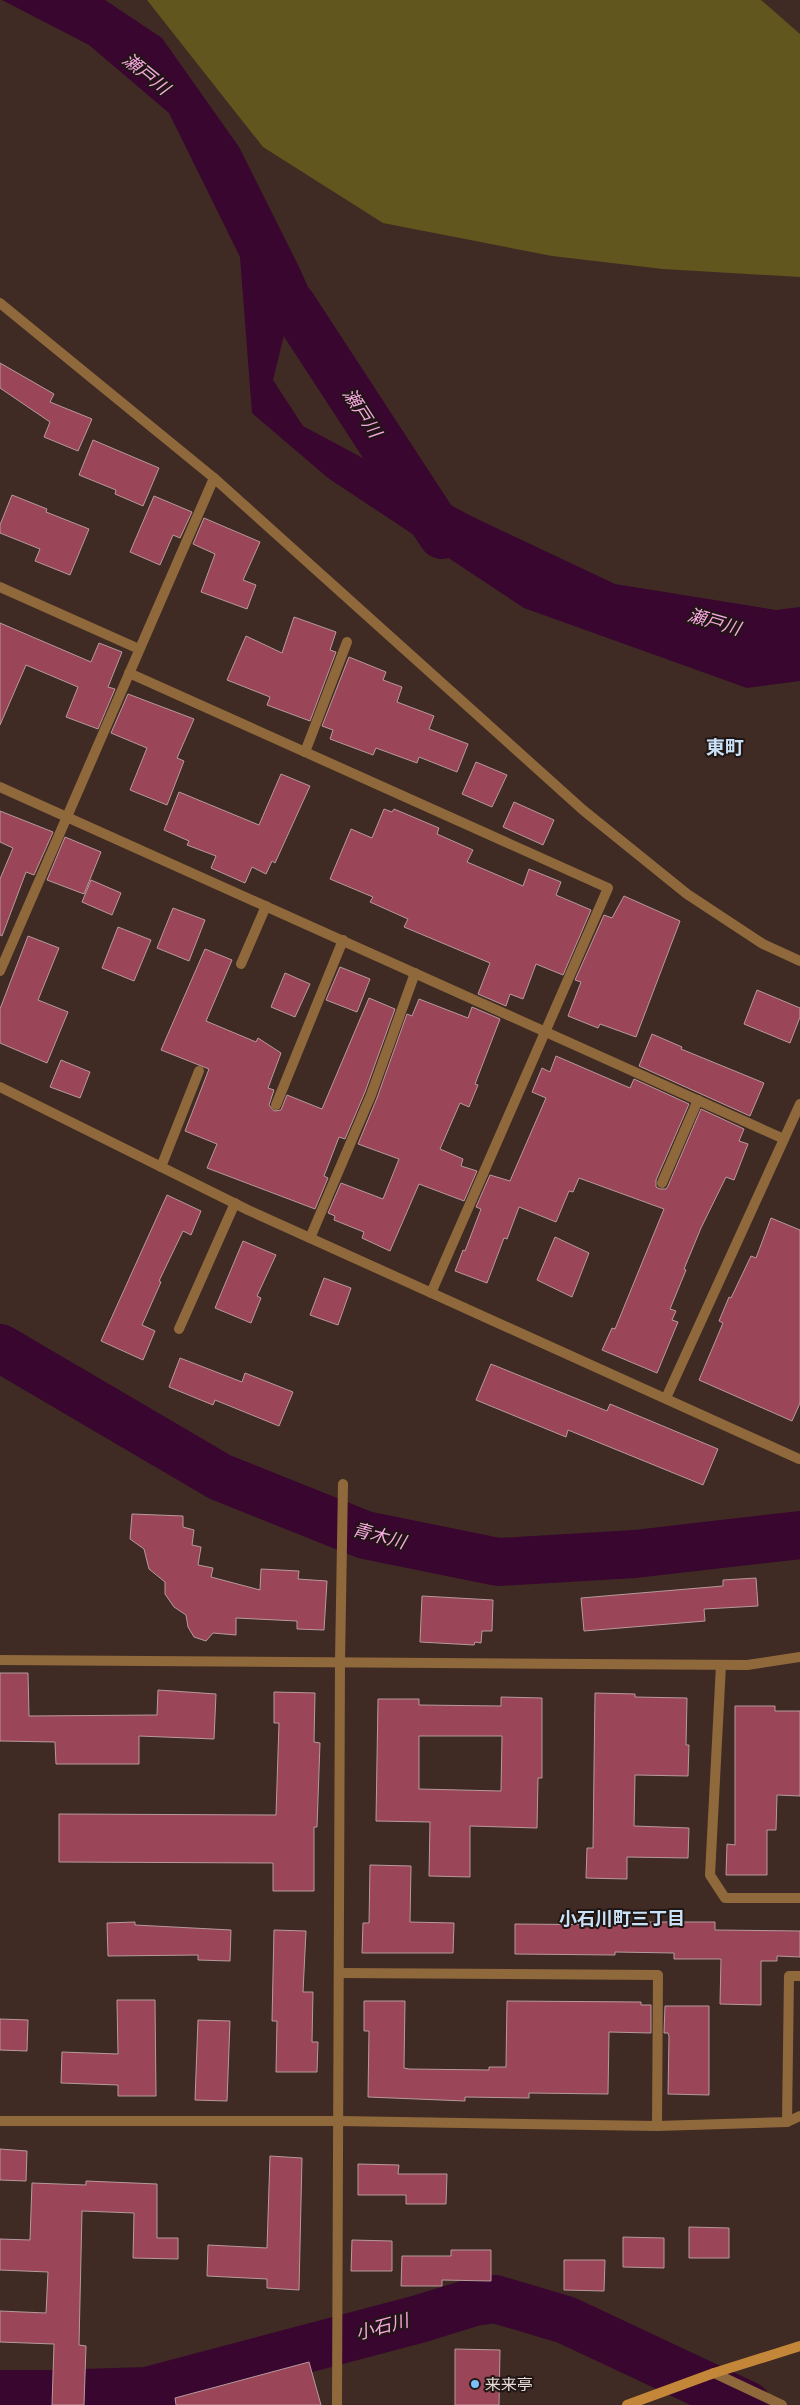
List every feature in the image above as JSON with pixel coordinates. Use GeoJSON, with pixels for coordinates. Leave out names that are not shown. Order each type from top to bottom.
{"type":"FeatureCollection","features":[{"type":"Feature","properties":{"kind":"street"},"geometry":{"type":"LineString","coordinates":[[0,304],[214,478],[583,810],[687,894],[763,944],[800,961]]}},
{"type":"Feature","properties":{"kind":"street"},"geometry":{"type":"LineString","coordinates":[[0,971],[214,478]]}},
{"type":"Feature","properties":{"kind":"street"},"geometry":{"type":"LineString","coordinates":[[0,588],[140,649]]}},
{"type":"Feature","properties":{"kind":"street"},"geometry":{"type":"LineString","coordinates":[[305,752],[347,642]]}},
{"type":"Feature","properties":{"kind":"street"},"geometry":{"type":"LineString","coordinates":[[129,673],[608,888],[431,1293]]}},
{"type":"Feature","properties":{"kind":"street"},"geometry":{"type":"LineString","coordinates":[[0,787],[784,1139]]}},
{"type":"Feature","properties":{"kind":"street"},"geometry":{"type":"LineString","coordinates":[[241,964],[266,906]]}},
{"type":"Feature","properties":{"kind":"street"},"geometry":{"type":"LineString","coordinates":[[276,1105],[342,940]]}},
{"type":"Feature","properties":{"kind":"street"},"geometry":{"type":"LineString","coordinates":[[310,1238],[371,1095],[415,973]]}},
{"type":"Feature","properties":{"kind":"street"},"geometry":{"type":"LineString","coordinates":[[161,1167],[199,1071]]}},
{"type":"Feature","properties":{"kind":"street"},"geometry":{"type":"LineString","coordinates":[[0,1087],[234,1203],[800,1459]]}},
{"type":"Feature","properties":{"kind":"street"},"geometry":{"type":"LineString","coordinates":[[662,1183],[698,1100]]}},
{"type":"Feature","properties":{"kind":"street"},"geometry":{"type":"LineString","coordinates":[[666,1398],[800,1104]]}},
{"type":"Feature","properties":{"kind":"street"},"geometry":{"type":"LineString","coordinates":[[179,1328],[234,1203]]}},
{"type":"Feature","properties":{"kind":"street"},"geometry":{"type":"LineString","coordinates":[[337,2405],[340,1661],[343,1484]]}},
{"type":"Feature","properties":{"kind":"street"},"geometry":{"type":"LineString","coordinates":[[0,1660],[747,1665],[800,1657]]}},
{"type":"Feature","properties":{"kind":"street"},"geometry":{"type":"LineString","coordinates":[[720,1665],[710,1876],[725,1898],[800,1898]]}},
{"type":"Feature","properties":{"kind":"street"},"geometry":{"type":"LineString","coordinates":[[339,1974],[658,1975],[657,2126]]}},
{"type":"Feature","properties":{"kind":"street"},"geometry":{"type":"LineString","coordinates":[[787,2122],[789,1976],[800,1976]]}},
{"type":"Feature","properties":{"kind":"street"},"geometry":{"type":"LineString","coordinates":[[0,2121],[338,2121],[657,2126],[787,2122],[800,2116]]}},
{"type":"Feature","properties":{"kind":"street"},"geometry":{"type":"LineString","coordinates":[[627,2405],[714,2373],[800,2346]]}},
{"type":"Feature","properties":{"kind":"street"},"geometry":{"type":"LineString","coordinates":[[714,2373],[782,2405]]}},
{"type":"Feature","properties":{"kind":"shaded area"},"geometry":{"type":"Polygon","coordinates":[[[147,0],[761,0],[800,34],[800,277],[663,269],[552,256],[383,223],[263,147],[147,0]]]}},
{"type":"Feature","properties":{"kind":"water"},"geometry":{"type":"Polygon","coordinates":[[[2,0],[105,0],[162,38],[239,147],[300,269],[350,382],[288,319],[273,380],[303,426],[473,517],[615,584],[776,610],[800,607],[800,681],[747,688],[524,608],[328,478],[252,413],[240,257],[169,113],[89,45],[2,0]]]}},
{"type":"Feature","properties":{"kind":"building"},"geometry":{"type":"Polygon","coordinates":[[[0,363],[54,394],[50,402],[92,419],[78,451],[44,437],[50,422],[0,388],[0,363]]]}},
{"type":"Feature","properties":{"kind":"building"},"geometry":{"type":"Polygon","coordinates":[[[93,440],[159,468],[143,506],[115,494],[116,490],[79,475],[93,440]]]}},
{"type":"Feature","properties":{"kind":"building"},"geometry":{"type":"Polygon","coordinates":[[[12,495],[47,509],[46,512],[89,529],[70,575],[35,561],[40,549],[0,533],[0,525],[12,495]]]}},
{"type":"Feature","properties":{"kind":"building"},"geometry":{"type":"Polygon","coordinates":[[[154,496],[192,512],[180,538],[173,535],[160,565],[130,552],[154,496]]]}},
{"type":"Feature","properties":{"kind":"building"},"geometry":{"type":"Polygon","coordinates":[[[204,518],[260,542],[243,580],[256,585],[247,609],[201,592],[215,554],[193,544],[204,518]]]}},
{"type":"Feature","properties":{"kind":"building"},"geometry":{"type":"Polygon","coordinates":[[[294,617],[336,632],[330,650],[336,652],[310,721],[267,705],[270,697],[227,680],[246,636],[282,653],[294,617]]]}},
{"type":"Feature","properties":{"kind":"building"},"geometry":{"type":"Polygon","coordinates":[[[0,623],[91,662],[99,643],[122,652],[108,687],[115,689],[98,729],[66,717],[78,687],[26,665],[0,725],[0,623]]]}},
{"type":"Feature","properties":{"kind":"building"},"geometry":{"type":"Polygon","coordinates":[[[349,657],[386,672],[383,680],[402,687],[397,702],[434,716],[429,729],[468,744],[457,772],[419,757],[417,763],[376,748],[373,755],[330,739],[333,730],[322,726],[349,657]]]}},
{"type":"Feature","properties":{"kind":"building"},"geometry":{"type":"Polygon","coordinates":[[[128,694],[194,719],[177,758],[184,761],[167,805],[130,790],[147,748],[111,733],[128,694]]]}},
{"type":"Feature","properties":{"kind":"building"},"geometry":{"type":"Polygon","coordinates":[[[476,762],[507,775],[492,807],[462,794],[476,762]]]}},
{"type":"Feature","properties":{"kind":"building"},"geometry":{"type":"Polygon","coordinates":[[[281,774],[310,786],[275,863],[272,861],[266,874],[252,867],[245,883],[211,868],[216,856],[187,845],[189,841],[164,830],[179,792],[259,825],[281,774]]]}},
{"type":"Feature","properties":{"kind":"building"},"geometry":{"type":"Polygon","coordinates":[[[514,802],[554,820],[543,845],[503,827],[514,802]]]}},
{"type":"Feature","properties":{"kind":"building"},"geometry":{"type":"Polygon","coordinates":[[[384,809],[392,812],[394,809],[439,828],[437,834],[473,850],[467,862],[523,886],[529,869],[561,882],[556,895],[591,910],[563,975],[536,964],[523,999],[510,994],[506,1006],[478,994],[490,963],[404,927],[408,919],[370,902],[373,897],[330,879],[351,829],[372,838],[384,809]]]}},
{"type":"Feature","properties":{"kind":"building"},"geometry":{"type":"Polygon","coordinates":[[[0,811],[53,832],[34,875],[26,872],[2,936],[0,935],[0,879],[13,848],[0,842],[0,811]]]}},
{"type":"Feature","properties":{"kind":"building"},"geometry":{"type":"Polygon","coordinates":[[[65,837],[101,852],[84,894],[47,880],[65,837]]]}},
{"type":"Feature","properties":{"kind":"building"},"geometry":{"type":"Polygon","coordinates":[[[91,880],[121,893],[112,915],[82,902],[91,880]]]}},
{"type":"Feature","properties":{"kind":"building"},"geometry":{"type":"Polygon","coordinates":[[[624,896],[680,921],[636,1037],[600,1024],[598,1028],[568,1016],[581,982],[575,980],[604,915],[612,918],[624,896]]]}},
{"type":"Feature","properties":{"kind":"building"},"geometry":{"type":"Polygon","coordinates":[[[173,908],[205,920],[189,961],[157,948],[173,908]]]}},
{"type":"Feature","properties":{"kind":"building"},"geometry":{"type":"Polygon","coordinates":[[[118,927],[151,940],[134,981],[102,968],[118,927]]]}},
{"type":"Feature","properties":{"kind":"building"},"geometry":{"type":"Polygon","coordinates":[[[28,936],[59,948],[38,1000],[68,1012],[47,1063],[0,1043],[0,1009],[28,936]]]}},
{"type":"Feature","properties":{"kind":"building"},"geometry":{"type":"Polygon","coordinates":[[[205,949],[232,960],[206,1021],[256,1042],[258,1038],[281,1053],[268,1088],[274,1090],[269,1105],[274,1111],[281,1110],[287,1095],[322,1109],[369,998],[395,1009],[365,1092],[345,1139],[339,1137],[324,1176],[328,1178],[315,1209],[207,1168],[217,1144],[185,1131],[209,1069],[161,1050],[205,949]]]}},
{"type":"Feature","properties":{"kind":"building"},"geometry":{"type":"Polygon","coordinates":[[[340,967],[370,979],[357,1012],[326,1000],[340,967]]]}},
{"type":"Feature","properties":{"kind":"building"},"geometry":{"type":"Polygon","coordinates":[[[285,973],[310,984],[295,1017],[271,1007],[285,973]]]}},
{"type":"Feature","properties":{"kind":"building"},"geometry":{"type":"Polygon","coordinates":[[[757,990],[800,1008],[800,1017],[790,1043],[744,1024],[757,990]]]}},
{"type":"Feature","properties":{"kind":"building"},"geometry":{"type":"Polygon","coordinates":[[[419,999],[468,1018],[472,1007],[500,1019],[475,1084],[478,1085],[469,1107],[460,1103],[440,1149],[463,1159],[461,1166],[477,1171],[464,1201],[419,1184],[390,1251],[362,1238],[364,1232],[334,1220],[335,1216],[328,1213],[341,1183],[383,1199],[399,1159],[358,1144],[377,1098],[407,1014],[412,1016],[419,999]]]}},
{"type":"Feature","properties":{"kind":"building"},"geometry":{"type":"Polygon","coordinates":[[[652,1034],[682,1047],[681,1049],[764,1083],[750,1116],[639,1066],[652,1034]]]}},
{"type":"Feature","properties":{"kind":"building"},"geometry":{"type":"Polygon","coordinates":[[[556,1056],[630,1088],[634,1079],[689,1104],[656,1180],[656,1187],[660,1189],[666,1189],[668,1186],[701,1109],[744,1129],[739,1141],[748,1144],[734,1180],[726,1177],[701,1228],[684,1269],[686,1270],[670,1309],[676,1311],[672,1320],[678,1322],[657,1373],[602,1350],[612,1328],[615,1329],[664,1209],[579,1178],[573,1192],[569,1191],[556,1222],[519,1207],[507,1239],[504,1238],[487,1283],[455,1271],[481,1209],[476,1207],[490,1175],[510,1181],[546,1098],[532,1092],[542,1068],[550,1072],[556,1056]]]}},
{"type":"Feature","properties":{"kind":"building"},"geometry":{"type":"Polygon","coordinates":[[[61,1060],[90,1072],[80,1098],[50,1087],[61,1060]]]}},
{"type":"Feature","properties":{"kind":"building"},"geometry":{"type":"Polygon","coordinates":[[[167,1195],[201,1211],[191,1235],[183,1231],[159,1281],[161,1282],[142,1325],[155,1331],[143,1360],[101,1341],[167,1195]]]}},
{"type":"Feature","properties":{"kind":"building"},"geometry":{"type":"Polygon","coordinates":[[[771,1218],[800,1230],[800,1403],[792,1421],[699,1380],[723,1323],[719,1321],[729,1297],[731,1298],[751,1256],[756,1258],[771,1218]]]}},
{"type":"Feature","properties":{"kind":"building"},"geometry":{"type":"Polygon","coordinates":[[[555,1237],[589,1253],[572,1297],[537,1280],[555,1237]]]}},
{"type":"Feature","properties":{"kind":"building"},"geometry":{"type":"Polygon","coordinates":[[[243,1241],[276,1255],[257,1296],[261,1298],[251,1323],[215,1308],[243,1241]]]}},
{"type":"Feature","properties":{"kind":"building"},"geometry":{"type":"Polygon","coordinates":[[[324,1278],[351,1288],[338,1325],[310,1315],[324,1278]]]}},
{"type":"Feature","properties":{"kind":"building"},"geometry":{"type":"Polygon","coordinates":[[[180,1358],[242,1382],[245,1373],[293,1392],[279,1426],[215,1400],[213,1405],[169,1387],[180,1358]]]}},
{"type":"Feature","properties":{"kind":"building"},"geometry":{"type":"Polygon","coordinates":[[[491,1364],[607,1411],[610,1404],[718,1449],[703,1485],[568,1430],[566,1437],[476,1400],[491,1364]]]}},
{"type":"Feature","properties":{"kind":"building"},"geometry":{"type":"Polygon","coordinates":[[[132,1514],[183,1516],[183,1527],[194,1530],[192,1545],[201,1547],[198,1565],[213,1568],[211,1577],[260,1590],[261,1569],[299,1571],[298,1579],[327,1581],[324,1630],[297,1629],[297,1621],[236,1618],[236,1635],[213,1633],[206,1641],[194,1637],[188,1627],[186,1615],[174,1607],[165,1594],[165,1582],[149,1569],[144,1549],[130,1539],[132,1514]]]}},
{"type":"Feature","properties":{"kind":"building"},"geometry":{"type":"Polygon","coordinates":[[[756,1578],[758,1606],[704,1609],[705,1621],[584,1631],[581,1598],[723,1586],[723,1580],[756,1578]]]}},
{"type":"Feature","properties":{"kind":"building"},"geometry":{"type":"Polygon","coordinates":[[[422,1596],[493,1600],[492,1631],[482,1631],[481,1643],[475,1642],[474,1645],[420,1642],[422,1596]]]}},
{"type":"Feature","properties":{"kind":"building"},"geometry":{"type":"Polygon","coordinates":[[[0,1673],[28,1673],[29,1716],[157,1715],[158,1690],[216,1694],[214,1739],[139,1736],[139,1764],[56,1764],[55,1742],[0,1741],[0,1673]]]}},
{"type":"Feature","properties":{"kind":"building"},"geometry":{"type":"Polygon","coordinates":[[[274,1692],[315,1693],[314,1742],[320,1743],[317,1827],[314,1827],[314,1891],[273,1891],[273,1863],[59,1862],[59,1814],[276,1815],[279,1723],[274,1723],[274,1692]]]}},
{"type":"Feature","properties":{"kind":"building"},"geometry":{"type":"Polygon","coordinates":[[[595,1693],[635,1694],[635,1697],[687,1698],[686,1745],[689,1745],[688,1776],[635,1775],[634,1826],[689,1828],[688,1858],[627,1857],[627,1879],[586,1878],[587,1848],[593,1848],[595,1693]]]}},
{"type":"Feature","properties":{"kind":"building"},"geometry":{"type":"Polygon","coordinates":[[[501,1697],[542,1698],[542,1778],[538,1778],[537,1828],[470,1826],[470,1877],[429,1876],[430,1822],[376,1821],[378,1699],[419,1699],[419,1705],[501,1706],[501,1697]],[[419,1736],[419,1789],[501,1791],[502,1736],[419,1736]]]}},
{"type":"Feature","properties":{"kind":"building"},"geometry":{"type":"Polygon","coordinates":[[[735,1706],[775,1706],[775,1711],[800,1711],[800,1796],[777,1795],[776,1830],[767,1830],[767,1875],[726,1875],[727,1844],[735,1845],[735,1706]]]}},
{"type":"Feature","properties":{"kind":"building"},"geometry":{"type":"Polygon","coordinates":[[[370,1865],[411,1866],[410,1922],[454,1923],[453,1953],[362,1953],[363,1923],[369,1923],[370,1865]]]}},
{"type":"Feature","properties":{"kind":"building"},"geometry":{"type":"Polygon","coordinates":[[[135,1922],[135,1925],[231,1930],[230,1961],[198,1960],[198,1955],[108,1956],[107,1923],[135,1922]]]}},
{"type":"Feature","properties":{"kind":"building"},"geometry":{"type":"Polygon","coordinates":[[[627,1922],[715,1922],[715,1930],[800,1931],[800,1957],[777,1956],[777,1961],[761,1961],[761,2005],[720,2004],[721,1959],[674,1959],[674,1953],[615,1952],[615,1955],[515,1954],[515,1924],[627,1925],[627,1922]]]}},
{"type":"Feature","properties":{"kind":"building"},"geometry":{"type":"Polygon","coordinates":[[[274,1930],[306,1931],[303,1992],[313,1992],[312,2042],[318,2042],[317,2072],[276,2072],[277,2021],[272,2021],[274,1930]]]}},
{"type":"Feature","properties":{"kind":"building"},"geometry":{"type":"Polygon","coordinates":[[[117,2000],[155,2000],[156,2096],[118,2096],[118,2085],[61,2083],[62,2052],[118,2054],[117,2000]]]}},
{"type":"Feature","properties":{"kind":"building"},"geometry":{"type":"Polygon","coordinates":[[[364,2001],[405,2001],[404,2068],[409,2069],[489,2070],[489,2067],[506,2067],[507,2001],[641,2002],[641,2005],[651,2005],[651,2033],[609,2032],[608,2094],[529,2093],[529,2098],[465,2097],[465,2101],[368,2097],[369,2031],[364,2031],[364,2001]]]}},
{"type":"Feature","properties":{"kind":"building"},"geometry":{"type":"Polygon","coordinates":[[[665,2006],[709,2006],[709,2095],[668,2094],[669,2036],[668,2033],[664,2033],[665,2006]]]}},
{"type":"Feature","properties":{"kind":"building"},"geometry":{"type":"Polygon","coordinates":[[[0,2019],[28,2020],[27,2051],[0,2050],[0,2019]]]}},
{"type":"Feature","properties":{"kind":"building"},"geometry":{"type":"Polygon","coordinates":[[[198,2020],[230,2021],[227,2101],[195,2100],[198,2020]]]}},
{"type":"Feature","properties":{"kind":"building"},"geometry":{"type":"Polygon","coordinates":[[[0,2149],[27,2151],[26,2181],[0,2180],[0,2149]]]}},
{"type":"Feature","properties":{"kind":"building"},"geometry":{"type":"Polygon","coordinates":[[[270,2156],[302,2158],[299,2290],[267,2288],[267,2279],[207,2276],[208,2245],[267,2248],[270,2156]]]}},
{"type":"Feature","properties":{"kind":"building"},"geometry":{"type":"Polygon","coordinates":[[[358,2164],[399,2165],[398,2174],[447,2174],[446,2204],[406,2204],[406,2195],[358,2195],[358,2164]]]}},
{"type":"Feature","properties":{"kind":"building"},"geometry":{"type":"Polygon","coordinates":[[[86,2181],[157,2184],[157,2238],[178,2238],[178,2259],[133,2258],[134,2213],[82,2211],[79,2345],[86,2346],[84,2405],[52,2405],[54,2344],[0,2342],[0,2311],[46,2313],[48,2272],[0,2270],[0,2239],[30,2240],[32,2183],[86,2185],[86,2181]]]}},
{"type":"Feature","properties":{"kind":"building"},"geometry":{"type":"Polygon","coordinates":[[[689,2227],[729,2228],[729,2258],[689,2258],[689,2227]]]}},
{"type":"Feature","properties":{"kind":"building"},"geometry":{"type":"Polygon","coordinates":[[[623,2237],[664,2238],[664,2268],[623,2267],[623,2237]]]}},
{"type":"Feature","properties":{"kind":"building"},"geometry":{"type":"Polygon","coordinates":[[[352,2240],[392,2241],[392,2271],[351,2271],[352,2240]]]}},
{"type":"Feature","properties":{"kind":"building"},"geometry":{"type":"Polygon","coordinates":[[[451,2250],[491,2250],[491,2281],[442,2280],[442,2286],[401,2286],[402,2256],[451,2256],[451,2250]]]}},
{"type":"Feature","properties":{"kind":"building"},"geometry":{"type":"Polygon","coordinates":[[[564,2260],[605,2260],[604,2291],[564,2290],[564,2260]]]}},
{"type":"Feature","properties":{"kind":"building"},"geometry":{"type":"Polygon","coordinates":[[[455,2349],[500,2350],[499,2405],[455,2405],[455,2349]]]}},
{"type":"Feature","properties":{"kind":"building"},"geometry":{"type":"Polygon","coordinates":[[[309,2362],[321,2405],[176,2405],[175,2398],[309,2362]]]}},
{"type":"Feature","properties":{"kind":"waterway","name":"瀬戸川"},"geometry":{"type":"LineString","coordinates":[[292,305],[442,535]]}},
{"type":"Feature","properties":{"kind":"waterway","name":"青木川"},"geometry":{"type":"LineString","coordinates":[[0,1348],[220,1477],[365,1535],[498,1562],[635,1554],[800,1535]]}},
{"type":"Feature","properties":{"kind":"waterway","name":"小石川"},"geometry":{"type":"LineString","coordinates":[[0,2394],[147,2391],[419,2319],[474,2302],[495,2299],[566,2320],[747,2405]]}},
{"type":"Feature","properties":{"kind":"place","name":"来来亭"},"geometry":{"type":"Point","coordinates":[475,2384]}},
{"type":"Feature","properties":{"kind":"district","name":"東町"},"geometry":{"type":"Point","coordinates":[725,747]}},
{"type":"Feature","properties":{"kind":"district","name":"小石川町三丁目"},"geometry":{"type":"Point","coordinates":[622,1919]}}]}
